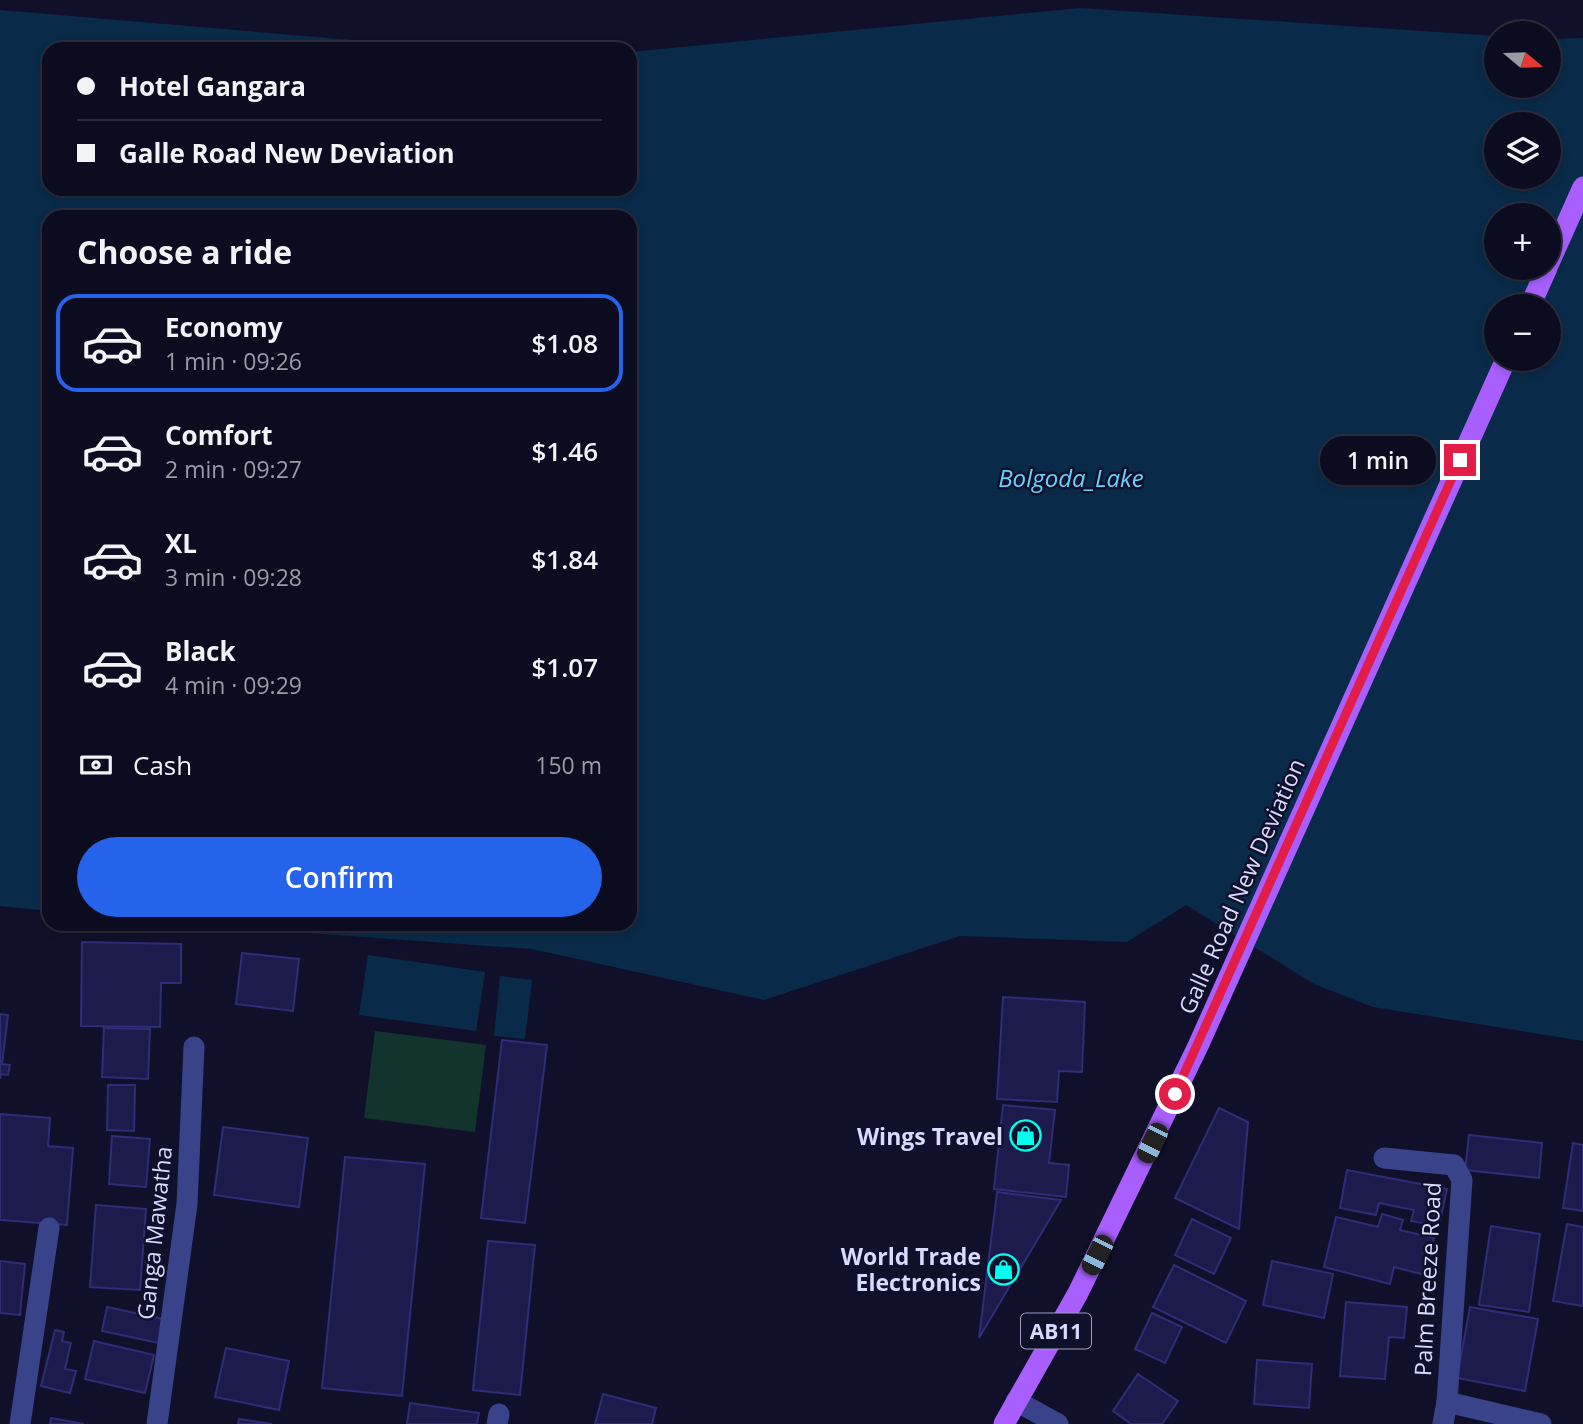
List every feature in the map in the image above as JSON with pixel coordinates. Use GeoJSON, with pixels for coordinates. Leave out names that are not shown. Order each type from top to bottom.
{"type":"FeatureCollection","features":[{"type":"Feature","properties":{"kind":"main road"},"geometry":{"type":"LineString","coordinates":[[1561,237],[1583,187]]}},
{"type":"Feature","properties":{"kind":"main road","name":"Galle Road New Deviation"},"geometry":{"type":"LineString","coordinates":[[1004,1424],[1078,1293],[1198,1046],[1501,371]]}},
{"type":"Feature","properties":{"kind":"street","name":"Ganga Mawatha"},"geometry":{"type":"LineString","coordinates":[[157,1424],[187,1204],[194,1047]]}},
{"type":"Feature","properties":{"kind":"street","name":"Palm Breeze Road"},"geometry":{"type":"LineString","coordinates":[[1384,1158],[1454,1165],[1462,1180],[1447,1402],[1443,1424]]}},
{"type":"Feature","properties":{"kind":"street"},"geometry":{"type":"LineString","coordinates":[[20,1424],[49,1228]]}},
{"type":"Feature","properties":{"kind":"street"},"geometry":{"type":"LineString","coordinates":[[1016,1401],[1058,1424]]}},
{"type":"Feature","properties":{"kind":"street"},"geometry":{"type":"LineString","coordinates":[[1447,1402],[1541,1424]]}},
{"type":"Feature","properties":{"kind":"green space"},"geometry":{"type":"Polygon","coordinates":[[[375,1031],[486,1045],[475,1132],[364,1118],[375,1031]]]}},
{"type":"Feature","properties":{"kind":"water","name":"Bolgoda_Lake"},"geometry":{"type":"Polygon","coordinates":[[[1080,8],[1484,35],[1484,98],[1561,98],[1561,39],[1583,38],[1583,1041],[1373,1007],[1314,984],[1186,905],[1127,942],[960,936],[764,1000],[532,949],[277,931],[637,931],[637,210],[42,210],[42,910],[0,906],[0,10],[376,42],[42,42],[42,196],[637,196],[637,51],[1080,8]]]}},
{"type":"Feature","properties":{"kind":"water"},"geometry":{"type":"Polygon","coordinates":[[[368,955],[485,972],[476,1031],[359,1015],[368,955]]]}},
{"type":"Feature","properties":{"kind":"water"},"geometry":{"type":"Polygon","coordinates":[[[500,976],[532,980],[525,1039],[494,1036],[500,976]]]}},
{"type":"Feature","properties":{"kind":"building"},"geometry":{"type":"Polygon","coordinates":[[[82,942],[181,944],[181,983],[161,983],[160,1027],[81,1026],[82,942]]]}},
{"type":"Feature","properties":{"kind":"building"},"geometry":{"type":"Polygon","coordinates":[[[242,953],[299,959],[293,1011],[236,1004],[242,953]]]}},
{"type":"Feature","properties":{"kind":"building"},"geometry":{"type":"Polygon","coordinates":[[[1003,997],[1085,1002],[1082,1072],[1059,1071],[1057,1102],[997,1099],[1003,997]]]}},
{"type":"Feature","properties":{"kind":"building"},"geometry":{"type":"Polygon","coordinates":[[[0,1014],[8,1015],[2,1064],[10,1065],[8,1075],[1,1074],[0,1079],[0,1014]]]}},
{"type":"Feature","properties":{"kind":"building"},"geometry":{"type":"Polygon","coordinates":[[[104,1028],[150,1029],[148,1079],[102,1077],[104,1028]]]}},
{"type":"Feature","properties":{"kind":"building"},"geometry":{"type":"Polygon","coordinates":[[[502,1040],[547,1045],[525,1223],[481,1218],[502,1040]]]}},
{"type":"Feature","properties":{"kind":"building"},"geometry":{"type":"Polygon","coordinates":[[[108,1085],[135,1085],[134,1131],[107,1130],[108,1085]]]}},
{"type":"Feature","properties":{"kind":"building","name":"Wings Travel"},"geometry":{"type":"Polygon","coordinates":[[[1003,1105],[1055,1110],[1049,1163],[1069,1165],[1066,1197],[994,1189],[1003,1105]]]}},
{"type":"Feature","properties":{"kind":"building"},"geometry":{"type":"Polygon","coordinates":[[[1219,1108],[1248,1122],[1239,1229],[1175,1198],[1219,1108]]]}},
{"type":"Feature","properties":{"kind":"building"},"geometry":{"type":"Polygon","coordinates":[[[0,1114],[50,1118],[48,1146],[73,1148],[67,1225],[0,1220],[0,1114]]]}},
{"type":"Feature","properties":{"kind":"building"},"geometry":{"type":"Polygon","coordinates":[[[223,1127],[308,1138],[299,1207],[214,1195],[223,1127]]]}},
{"type":"Feature","properties":{"kind":"building"},"geometry":{"type":"Polygon","coordinates":[[[1469,1135],[1542,1143],[1539,1178],[1465,1170],[1469,1135]]]}},
{"type":"Feature","properties":{"kind":"building"},"geometry":{"type":"Polygon","coordinates":[[[112,1136],[150,1139],[146,1187],[109,1184],[112,1136]]]}},
{"type":"Feature","properties":{"kind":"building"},"geometry":{"type":"Polygon","coordinates":[[[1573,1143],[1583,1145],[1583,1211],[1563,1208],[1573,1143]]]}},
{"type":"Feature","properties":{"kind":"building"},"geometry":{"type":"Polygon","coordinates":[[[345,1157],[425,1164],[402,1396],[322,1388],[345,1157]]]}},
{"type":"Feature","properties":{"kind":"building"},"geometry":{"type":"Polygon","coordinates":[[[1347,1170],[1447,1189],[1439,1226],[1411,1221],[1414,1210],[1379,1203],[1376,1215],[1340,1208],[1347,1170]]]}},
{"type":"Feature","properties":{"kind":"building","name":"World Trade Electronics"},"geometry":{"type":"Polygon","coordinates":[[[997,1192],[1061,1200],[979,1338],[997,1192]]]}},
{"type":"Feature","properties":{"kind":"building"},"geometry":{"type":"Polygon","coordinates":[[[96,1205],[146,1209],[140,1290],[90,1287],[96,1205]]]}},
{"type":"Feature","properties":{"kind":"building"},"geometry":{"type":"Polygon","coordinates":[[[1382,1214],[1403,1220],[1400,1230],[1434,1238],[1425,1275],[1394,1267],[1390,1284],[1324,1267],[1336,1217],[1378,1227],[1382,1214]]]}},
{"type":"Feature","properties":{"kind":"building"},"geometry":{"type":"Polygon","coordinates":[[[1192,1219],[1231,1238],[1214,1274],[1175,1255],[1192,1219]]]}},
{"type":"Feature","properties":{"kind":"building"},"geometry":{"type":"Polygon","coordinates":[[[1567,1224],[1583,1227],[1583,1306],[1553,1301],[1567,1224]]]}},
{"type":"Feature","properties":{"kind":"building"},"geometry":{"type":"Polygon","coordinates":[[[1491,1226],[1540,1234],[1529,1312],[1479,1305],[1491,1226]]]}},
{"type":"Feature","properties":{"kind":"building"},"geometry":{"type":"Polygon","coordinates":[[[488,1241],[535,1245],[520,1395],[473,1390],[488,1241]]]}},
{"type":"Feature","properties":{"kind":"building"},"geometry":{"type":"Polygon","coordinates":[[[0,1261],[25,1264],[20,1315],[0,1313],[0,1261]]]}},
{"type":"Feature","properties":{"kind":"building"},"geometry":{"type":"Polygon","coordinates":[[[1272,1261],[1333,1274],[1324,1318],[1263,1305],[1272,1261]]]}},
{"type":"Feature","properties":{"kind":"building"},"geometry":{"type":"Polygon","coordinates":[[[1174,1265],[1246,1301],[1226,1343],[1153,1307],[1174,1265]]]}},
{"type":"Feature","properties":{"kind":"building"},"geometry":{"type":"Polygon","coordinates":[[[1346,1302],[1407,1307],[1404,1338],[1389,1337],[1385,1379],[1340,1376],[1346,1302]]]}},
{"type":"Feature","properties":{"kind":"building"},"geometry":{"type":"Polygon","coordinates":[[[107,1307],[164,1319],[159,1343],[102,1331],[107,1307]]]}},
{"type":"Feature","properties":{"kind":"building"},"geometry":{"type":"Polygon","coordinates":[[[1470,1307],[1538,1319],[1525,1391],[1457,1378],[1470,1307]]]}},
{"type":"Feature","properties":{"kind":"building"},"geometry":{"type":"Polygon","coordinates":[[[1152,1313],[1182,1327],[1165,1363],[1135,1349],[1152,1313]]]}},
{"type":"Feature","properties":{"kind":"building"},"geometry":{"type":"Polygon","coordinates":[[[55,1330],[64,1332],[62,1341],[71,1343],[65,1369],[76,1371],[70,1393],[41,1386],[55,1330]]]}},
{"type":"Feature","properties":{"kind":"building"},"geometry":{"type":"Polygon","coordinates":[[[94,1341],[154,1355],[145,1393],[85,1379],[94,1341]]]}},
{"type":"Feature","properties":{"kind":"building"},"geometry":{"type":"Polygon","coordinates":[[[226,1348],[289,1361],[279,1410],[215,1397],[226,1348]]]}},
{"type":"Feature","properties":{"kind":"building"},"geometry":{"type":"Polygon","coordinates":[[[1257,1360],[1312,1364],[1309,1408],[1254,1404],[1257,1360]]]}},
{"type":"Feature","properties":{"kind":"building"},"geometry":{"type":"Polygon","coordinates":[[[1138,1374],[1178,1401],[1162,1424],[1131,1424],[1113,1411],[1138,1374]]]}},
{"type":"Feature","properties":{"kind":"building"},"geometry":{"type":"Polygon","coordinates":[[[603,1394],[656,1408],[652,1424],[595,1424],[603,1394]]]}},
{"type":"Feature","properties":{"kind":"building"},"geometry":{"type":"Polygon","coordinates":[[[410,1403],[479,1413],[477,1424],[407,1424],[410,1403]]]}},
{"type":"Feature","properties":{"kind":"building"},"geometry":{"type":"Polygon","coordinates":[[[51,1418],[84,1424],[50,1424],[51,1418]]]}},
{"type":"Feature","properties":{"kind":"building"},"geometry":{"type":"Polygon","coordinates":[[[239,1419],[272,1424],[238,1424],[239,1419]]]}},
{"type":"Feature","properties":{"kind":"place","name":"Wings Travel"},"geometry":{"type":"Point","coordinates":[1026,1136]}},
{"type":"Feature","properties":{"kind":"place","name":"World Trade Electronics"},"geometry":{"type":"Point","coordinates":[1004,1269]}},
{"type":"Feature","properties":{"kind":"route"},"geometry":{"type":"LineString","coordinates":[[1175,1094],[1460,460]]}}]}
